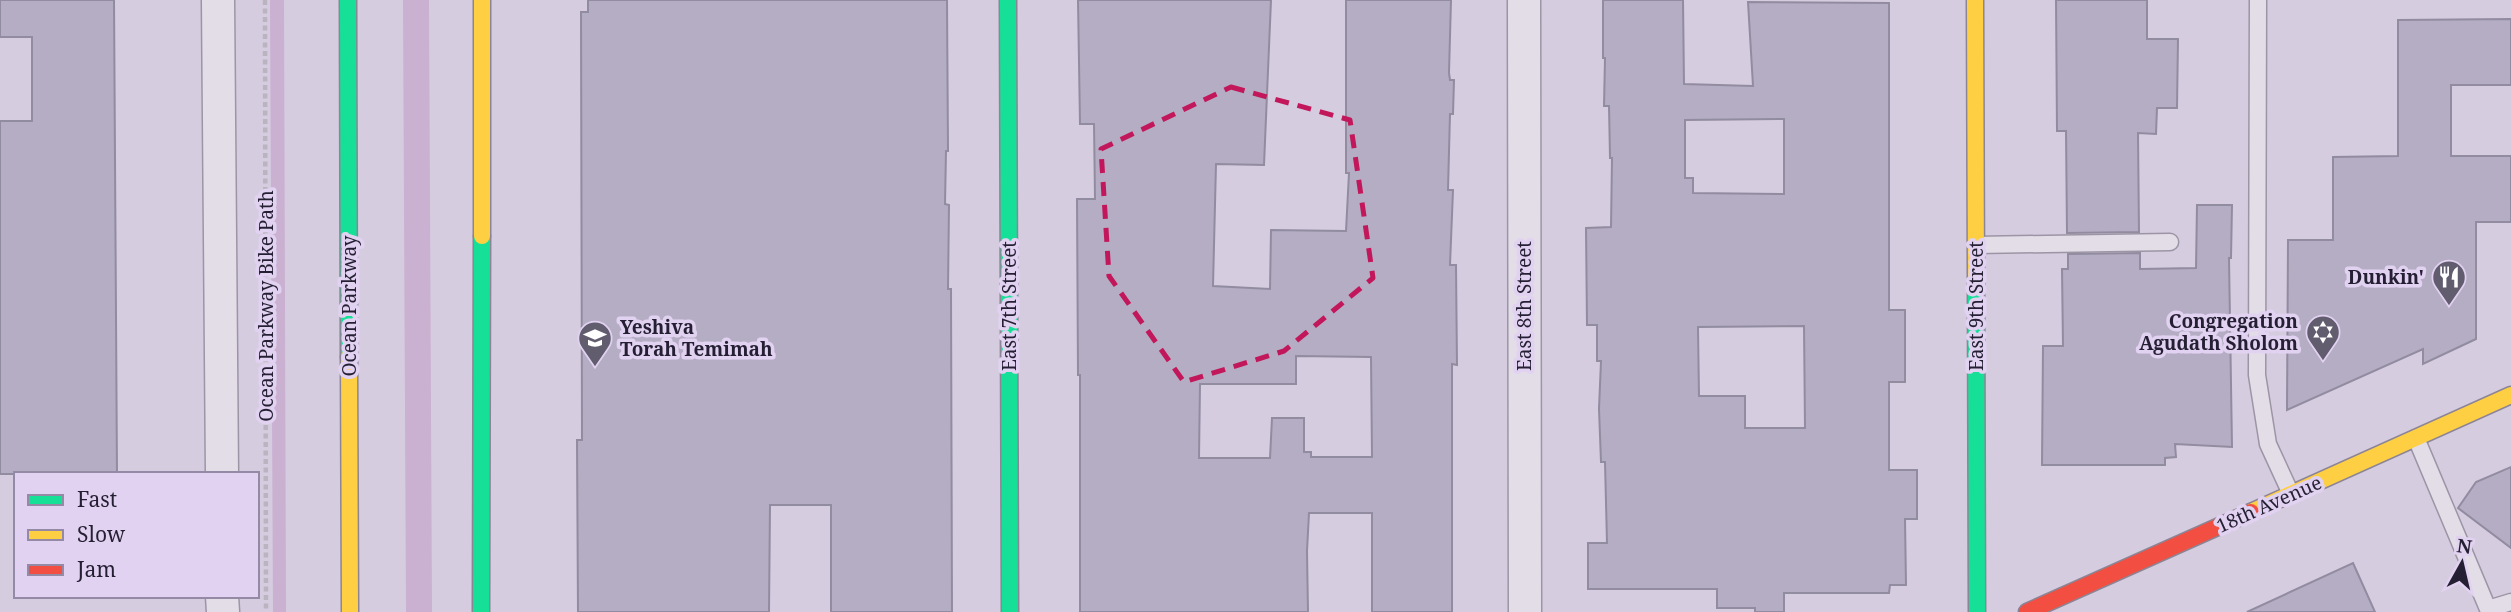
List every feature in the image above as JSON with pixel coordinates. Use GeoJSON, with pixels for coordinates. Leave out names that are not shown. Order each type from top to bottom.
{"type":"FeatureCollection","features":[{"type":"Feature","properties":{"kind":"street"},"geometry":{"type":"LineString","coordinates":[[218,0],[222,472]]}},
{"type":"Feature","properties":{"kind":"street","name":"Ocean Parkway"},"geometry":{"type":"LineString","coordinates":[[348,0],[349,612]]}},
{"type":"Feature","properties":{"kind":"street"},"geometry":{"type":"LineString","coordinates":[[481,612],[482,0]]}},
{"type":"Feature","properties":{"kind":"street","name":"East 7th Street"},"geometry":{"type":"LineString","coordinates":[[1008,0],[1010,612]]}},
{"type":"Feature","properties":{"kind":"street","name":"East 8th Street"},"geometry":{"type":"LineString","coordinates":[[1524,0],[1525,612]]}},
{"type":"Feature","properties":{"kind":"street","name":"East 9th Street"},"geometry":{"type":"LineString","coordinates":[[1975,0],[1977,612]]}},
{"type":"Feature","properties":{"kind":"street","name":"18th Avenue"},"geometry":{"type":"LineString","coordinates":[[2027,612],[2511,395]]}},
{"type":"Feature","properties":{"kind":"lane"},"geometry":{"type":"LineString","coordinates":[[2258,0],[2257,374],[2268,444],[2291,494]]}},
{"type":"Feature","properties":{"kind":"lane"},"geometry":{"type":"LineString","coordinates":[[1976,245],[2170,242]]}},
{"type":"Feature","properties":{"kind":"lane"},"geometry":{"type":"LineString","coordinates":[[2416,438],[2488,610],[2511,602]]}},
{"type":"Feature","properties":{"kind":"path","name":"Ocean Parkway Bike Path"},"geometry":{"type":"LineString","coordinates":[[265,0],[266,612]]}},
{"type":"Feature","properties":{"kind":"highlighted area"},"geometry":{"type":"Polygon","coordinates":[[[1231,87],[1350,120],[1373,278],[1284,351],[1184,382],[1109,276],[1101,149],[1231,87]]]}},
{"type":"Feature","properties":{"kind":"shaded area"},"geometry":{"type":"Polygon","coordinates":[[[270,0],[284,0],[286,612],[273,612],[270,0]]]}},
{"type":"Feature","properties":{"kind":"shaded area"},"geometry":{"type":"Polygon","coordinates":[[[403,0],[429,0],[432,612],[406,612],[403,0]]]}},
{"type":"Feature","properties":{"kind":"building"},"geometry":{"type":"Polygon","coordinates":[[[0,0],[114,0],[117,472],[0,474],[0,121],[32,121],[32,37],[0,37],[0,0]]]}},
{"type":"Feature","properties":{"kind":"building"},"geometry":{"type":"Polygon","coordinates":[[[588,0],[947,0],[948,151],[945,204],[949,205],[948,289],[951,289],[952,612],[831,612],[831,505],[770,505],[769,612],[578,612],[577,440],[582,440],[581,12],[588,12],[588,0]]]}},
{"type":"Feature","properties":{"kind":"building"},"geometry":{"type":"Polygon","coordinates":[[[1078,0],[1271,0],[1264,165],[1216,164],[1213,286],[1270,289],[1271,230],[1346,231],[1349,173],[1346,173],[1346,0],[1451,0],[1449,73],[1450,80],[1454,80],[1453,114],[1450,114],[1448,190],[1453,190],[1450,265],[1456,265],[1457,365],[1452,364],[1452,612],[1372,612],[1372,513],[1309,513],[1308,612],[1080,612],[1077,199],[1095,199],[1094,124],[1080,124],[1078,0]],[[1296,356],[1296,384],[1200,384],[1199,458],[1270,458],[1272,418],[1304,418],[1304,452],[1311,452],[1311,457],[1372,457],[1371,357],[1296,356]]]}},
{"type":"Feature","properties":{"kind":"building"},"geometry":{"type":"Polygon","coordinates":[[[1603,0],[1683,0],[1684,84],[1753,86],[1748,2],[1889,3],[1889,310],[1905,310],[1905,382],[1889,382],[1889,470],[1917,470],[1917,519],[1905,519],[1906,585],[1890,585],[1889,593],[1784,593],[1784,612],[1755,612],[1755,608],[1717,608],[1717,589],[1588,589],[1588,543],[1607,543],[1605,462],[1601,462],[1599,409],[1601,361],[1597,361],[1597,325],[1587,325],[1586,228],[1611,227],[1612,158],[1609,106],[1604,106],[1603,0]],[[1784,119],[1685,120],[1685,178],[1693,178],[1693,193],[1784,194],[1784,119]],[[1804,326],[1698,327],[1699,396],[1745,396],[1745,428],[1805,428],[1804,326]]]}},
{"type":"Feature","properties":{"kind":"building"},"geometry":{"type":"Polygon","coordinates":[[[2056,0],[2147,0],[2147,39],[2178,39],[2177,108],[2157,108],[2156,134],[2138,133],[2139,232],[2067,233],[2066,131],[2057,131],[2056,0]]]}},
{"type":"Feature","properties":{"kind":"building"},"geometry":{"type":"Polygon","coordinates":[[[2511,19],[2511,85],[2451,85],[2451,156],[2511,156],[2511,222],[2476,222],[2476,339],[2423,364],[2423,349],[2287,410],[2288,240],[2333,240],[2333,157],[2398,156],[2398,20],[2511,19]]]}},
{"type":"Feature","properties":{"kind":"building"},"geometry":{"type":"Polygon","coordinates":[[[2197,205],[2232,205],[2229,258],[2232,447],[2175,444],[2176,457],[2165,458],[2165,465],[2042,465],[2043,346],[2063,346],[2062,269],[2068,269],[2068,254],[2140,253],[2140,269],[2196,268],[2197,205]]]}},
{"type":"Feature","properties":{"kind":"building"},"geometry":{"type":"Polygon","coordinates":[[[2511,467],[2511,548],[2458,508],[2476,482],[2511,467]]]}},
{"type":"Feature","properties":{"kind":"building"},"geometry":{"type":"Polygon","coordinates":[[[2353,563],[2375,612],[2247,612],[2353,563]]]}},
{"type":"Feature","properties":{"kind":"traffic: fast"},"geometry":{"type":"LineString","coordinates":[[348,0],[349,357]]}},
{"type":"Feature","properties":{"kind":"traffic: fast"},"geometry":{"type":"LineString","coordinates":[[1008,0],[1010,612]]}},
{"type":"Feature","properties":{"kind":"traffic: fast"},"geometry":{"type":"LineString","coordinates":[[481,612],[482,236]]}},
{"type":"Feature","properties":{"kind":"traffic: fast"},"geometry":{"type":"LineString","coordinates":[[1976,281],[1977,612]]}},
{"type":"Feature","properties":{"kind":"traffic: slow"},"geometry":{"type":"LineString","coordinates":[[482,0],[482,236]]}},
{"type":"Feature","properties":{"kind":"traffic: slow"},"geometry":{"type":"LineString","coordinates":[[1975,0],[1976,281]]}},
{"type":"Feature","properties":{"kind":"traffic: slow"},"geometry":{"type":"LineString","coordinates":[[349,357],[350,612]]}},
{"type":"Feature","properties":{"kind":"traffic: slow"},"geometry":{"type":"LineString","coordinates":[[2251,512],[2511,395]]}},
{"type":"Feature","properties":{"kind":"traffic: jam"},"geometry":{"type":"LineString","coordinates":[[2027,612],[2251,512]]}},
{"type":"Feature","properties":{"kind":"place","name":"Dunkin'"},"geometry":{"type":"Point","coordinates":[2449,307]}},
{"type":"Feature","properties":{"kind":"place","name":"Congregation Agudath Sholom"},"geometry":{"type":"Point","coordinates":[2323,362]}},
{"type":"Feature","properties":{"kind":"place","name":"Yeshiva Torah Temimah"},"geometry":{"type":"Point","coordinates":[595,368]}}]}
